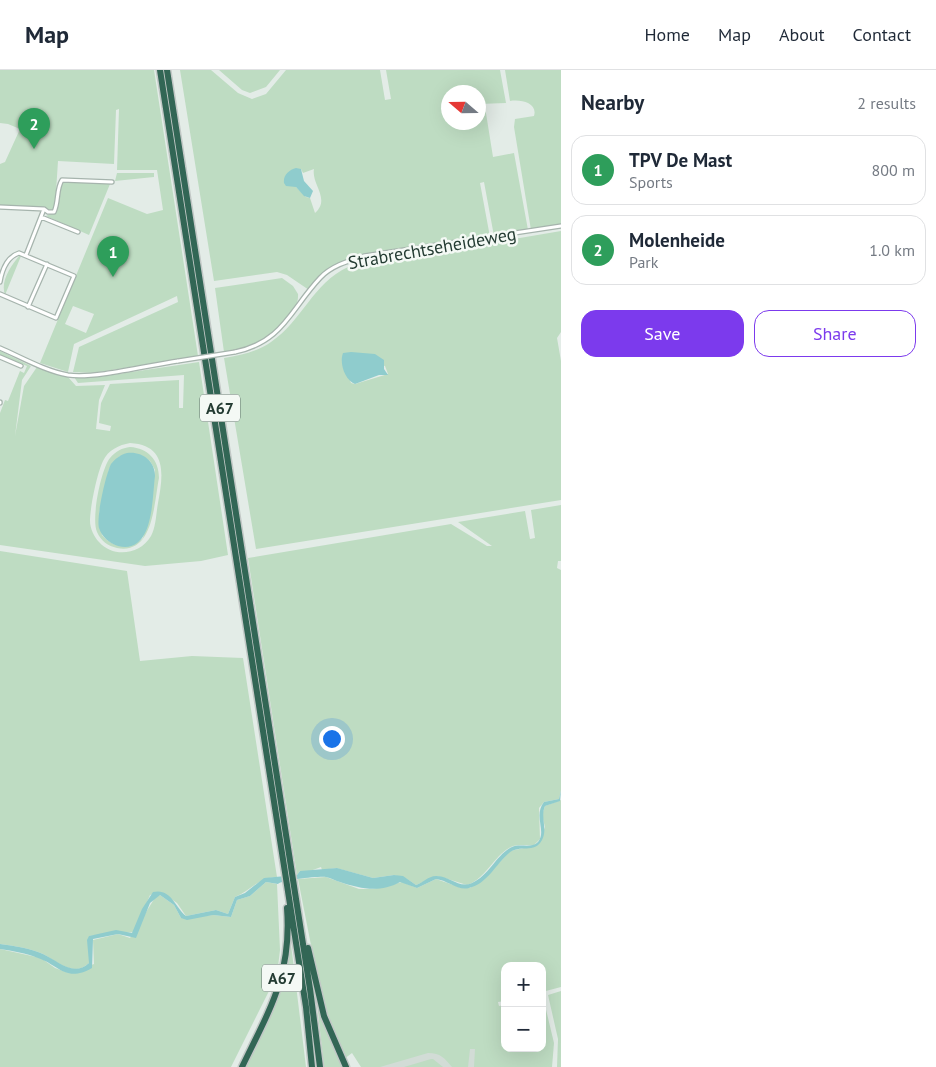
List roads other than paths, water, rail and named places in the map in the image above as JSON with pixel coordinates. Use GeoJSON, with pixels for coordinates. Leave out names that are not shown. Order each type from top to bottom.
{"type":"FeatureCollection","features":[{"type":"Feature","properties":{"kind":"highway","name":"A67"},"geometry":{"type":"LineString","coordinates":[[160,70],[289,878],[301,930],[320,1067]]}},
{"type":"Feature","properties":{"kind":"highway","name":"A67"},"geometry":{"type":"LineString","coordinates":[[167,70],[289,878],[312,1067]]}},
{"type":"Feature","properties":{"kind":"highway","name":"A67"},"geometry":{"type":"LineString","coordinates":[[242,1067],[277,995],[284,972],[288,944],[289,878]]}},
{"type":"Feature","properties":{"kind":"highway","name":"A67"},"geometry":{"type":"LineString","coordinates":[[301,930],[308,946],[324,1016],[346,1067]]}},
{"type":"Feature","properties":{"kind":"street"},"geometry":{"type":"LineString","coordinates":[[0,207],[44,209],[48,212],[54,212],[62,180],[112,182]]}},
{"type":"Feature","properties":{"kind":"street"},"geometry":{"type":"LineString","coordinates":[[26,255],[44,209]]}},
{"type":"Feature","properties":{"kind":"street"},"geometry":{"type":"LineString","coordinates":[[42,217],[78,232]]}},
{"type":"Feature","properties":{"kind":"street","name":"Strabrechtseheideweg"},"geometry":{"type":"LineString","coordinates":[[0,348],[57,372],[70,375],[99,374],[235,352],[258,345],[280,330],[320,278],[339,265],[364,256],[561,226]]}},
{"type":"Feature","properties":{"kind":"street"},"geometry":{"type":"LineString","coordinates":[[0,282],[1,270],[14,254],[19,253],[74,276],[56,318],[0,294]]}},
{"type":"Feature","properties":{"kind":"street"},"geometry":{"type":"LineString","coordinates":[[28,307],[47,264]]}},
{"type":"Feature","properties":{"kind":"street"},"geometry":{"type":"LineString","coordinates":[[0,357],[21,366]]}},
{"type":"Feature","properties":{"kind":"water"},"geometry":{"type":"Polygon","coordinates":[[[296,168],[301,169],[304,181],[313,191],[310,198],[304,196],[296,187],[286,186],[284,183],[287,173],[296,168]]]}},
{"type":"Feature","properties":{"kind":"water"},"geometry":{"type":"Polygon","coordinates":[[[343,353],[375,354],[384,360],[384,369],[388,375],[379,375],[355,384],[351,382],[342,366],[342,357],[343,353]]]}},
{"type":"Feature","properties":{"kind":"water"},"geometry":{"type":"Polygon","coordinates":[[[127,453],[142,455],[150,461],[153,465],[155,476],[149,523],[145,534],[139,542],[130,546],[118,546],[104,537],[98,523],[102,496],[111,464],[118,457],[127,453]]]}},
{"type":"Feature","properties":{"kind":"water"},"geometry":{"type":"Polygon","coordinates":[[[561,790],[560,801],[545,806],[543,814],[544,836],[539,844],[531,848],[513,850],[504,857],[486,878],[469,888],[457,887],[436,879],[417,888],[400,882],[378,889],[363,888],[326,877],[286,881],[278,884],[266,882],[250,896],[237,900],[231,917],[213,915],[187,920],[181,918],[174,905],[160,895],[150,903],[136,938],[118,934],[93,939],[92,968],[76,974],[63,971],[33,956],[0,949],[0,944],[27,949],[43,954],[65,966],[77,969],[89,963],[87,940],[89,936],[116,930],[132,933],[142,909],[153,892],[168,895],[186,916],[216,910],[228,914],[235,897],[245,893],[264,878],[297,875],[300,871],[337,868],[373,878],[394,875],[403,876],[416,885],[430,877],[436,876],[463,884],[472,883],[483,876],[501,855],[512,847],[532,845],[538,842],[541,833],[541,807],[544,802],[559,799],[561,790]]]}},
{"type":"Feature","properties":{"kind":"place","name":"Molenheide"},"geometry":{"type":"Point","coordinates":[34,149]}},
{"type":"Feature","properties":{"kind":"place","name":"TPV De Mast"},"geometry":{"type":"Point","coordinates":[113,277]}}]}
